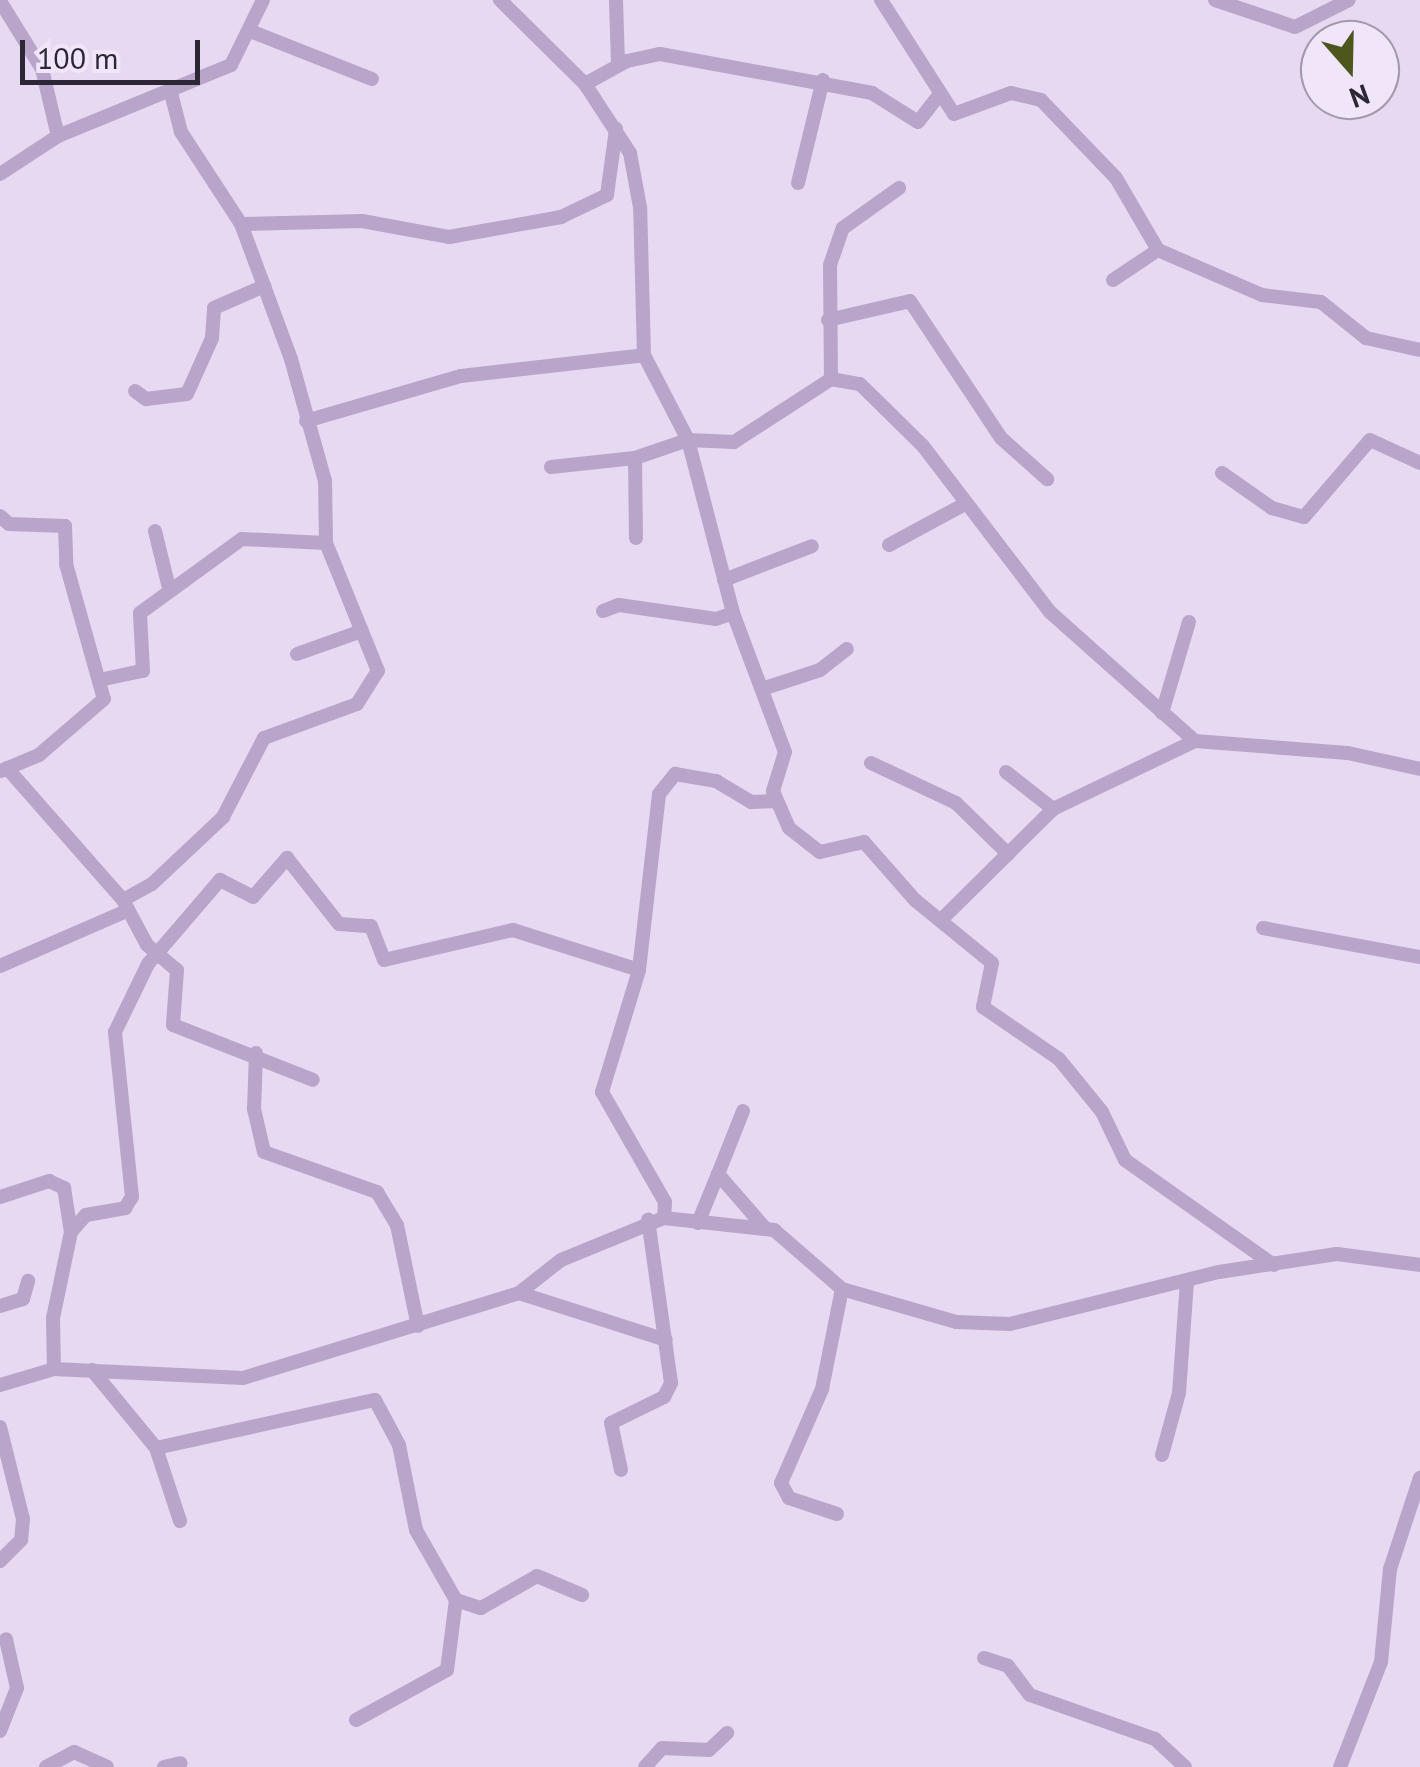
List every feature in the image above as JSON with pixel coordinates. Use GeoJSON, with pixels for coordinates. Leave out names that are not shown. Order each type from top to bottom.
{"type":"FeatureCollection","features":[{"type":"Feature","properties":{"kind":"street"},"geometry":{"type":"LineString","coordinates":[[0,174],[58,136],[172,94],[231,65],[263,0]]}},
{"type":"Feature","properties":{"kind":"street"},"geometry":{"type":"LineString","coordinates":[[616,0],[618,64]]}},
{"type":"Feature","properties":{"kind":"street"},"geometry":{"type":"LineString","coordinates":[[881,0],[938,96],[958,115],[1003,94],[1041,100],[1116,178],[1158,250],[1262,295],[1321,302],[1366,338],[1420,350]]}},
{"type":"Feature","properties":{"kind":"street"},"geometry":{"type":"LineString","coordinates":[[1215,0],[1295,27],[1350,0]]}},
{"type":"Feature","properties":{"kind":"street"},"geometry":{"type":"LineString","coordinates":[[0,1],[42,69],[58,136]]}},
{"type":"Feature","properties":{"kind":"street"},"geometry":{"type":"LineString","coordinates":[[503,4],[585,84],[616,126],[638,177],[645,347],[688,440],[733,613],[765,688],[786,758],[775,801],[807,848],[826,852],[860,840],[992,964],[984,1006],[1060,1059],[1102,1112],[1125,1160],[1274,1265]]}},
{"type":"Feature","properties":{"kind":"street"},"geometry":{"type":"LineString","coordinates":[[250,31],[372,79]]}},
{"type":"Feature","properties":{"kind":"street"},"geometry":{"type":"LineString","coordinates":[[585,84],[618,64],[660,54],[824,80],[872,93],[918,122],[938,96]]}},
{"type":"Feature","properties":{"kind":"street"},"geometry":{"type":"LineString","coordinates":[[798,183],[824,80]]}},
{"type":"Feature","properties":{"kind":"street"},"geometry":{"type":"LineString","coordinates":[[0,966],[124,906],[223,817],[264,738],[357,704],[376,683],[362,631],[326,542],[325,481],[264,286],[240,224],[181,132],[172,94]]}},
{"type":"Feature","properties":{"kind":"street"},"geometry":{"type":"LineString","coordinates":[[240,224],[362,221],[449,238],[561,217],[606,195],[616,126]]}},
{"type":"Feature","properties":{"kind":"street"},"geometry":{"type":"LineString","coordinates":[[831,379],[830,266],[843,228],[898,188]]}},
{"type":"Feature","properties":{"kind":"street"},"geometry":{"type":"LineString","coordinates":[[1113,280],[1158,250]]}},
{"type":"Feature","properties":{"kind":"street"},"geometry":{"type":"LineString","coordinates":[[135,391],[146,399],[187,394],[212,338],[214,308],[264,286]]}},
{"type":"Feature","properties":{"kind":"street"},"geometry":{"type":"LineString","coordinates":[[828,320],[910,301],[1001,438],[1048,479]]}},
{"type":"Feature","properties":{"kind":"street"},"geometry":{"type":"LineString","coordinates":[[306,421],[472,374],[645,347]]}},
{"type":"Feature","properties":{"kind":"street"},"geometry":{"type":"LineString","coordinates":[[551,467],[634,458],[688,440],[747,438],[831,379],[860,384],[883,404],[1050,612],[1194,740]]}},
{"type":"Feature","properties":{"kind":"street"},"geometry":{"type":"LineString","coordinates":[[1222,473],[1272,508],[1304,517],[1370,440],[1420,463]]}},
{"type":"Feature","properties":{"kind":"street"},"geometry":{"type":"LineString","coordinates":[[634,458],[636,538]]}},
{"type":"Feature","properties":{"kind":"street"},"geometry":{"type":"LineString","coordinates":[[889,544],[964,505]]}},
{"type":"Feature","properties":{"kind":"street"},"geometry":{"type":"LineString","coordinates":[[0,516],[9,524],[66,526],[66,564],[104,679],[104,699],[91,718],[4,770],[124,906],[158,956],[180,976],[173,1024],[256,1052],[313,1080]]}},
{"type":"Feature","properties":{"kind":"street"},"geometry":{"type":"LineString","coordinates":[[155,531],[169,588]]}},
{"type":"Feature","properties":{"kind":"street"},"geometry":{"type":"LineString","coordinates":[[104,679],[148,666],[140,613],[169,588],[251,536],[326,542]]}},
{"type":"Feature","properties":{"kind":"street"},"geometry":{"type":"LineString","coordinates":[[724,580],[812,546]]}},
{"type":"Feature","properties":{"kind":"street"},"geometry":{"type":"LineString","coordinates":[[603,611],[640,606],[716,619],[733,613]]}},
{"type":"Feature","properties":{"kind":"street"},"geometry":{"type":"LineString","coordinates":[[1162,713],[1188,622]]}},
{"type":"Feature","properties":{"kind":"street"},"geometry":{"type":"LineString","coordinates":[[297,654],[362,631]]}},
{"type":"Feature","properties":{"kind":"street"},"geometry":{"type":"LineString","coordinates":[[765,688],[820,670],[847,649]]}},
{"type":"Feature","properties":{"kind":"street"},"geometry":{"type":"LineString","coordinates":[[942,920],[1053,809],[1194,740],[1348,753],[1420,769]]}},
{"type":"Feature","properties":{"kind":"street"},"geometry":{"type":"LineString","coordinates":[[872,763],[956,803],[1008,854]]}},
{"type":"Feature","properties":{"kind":"street"},"geometry":{"type":"LineString","coordinates":[[1006,772],[1053,809]]}},
{"type":"Feature","properties":{"kind":"street"},"geometry":{"type":"LineString","coordinates":[[664,1218],[665,1202],[602,1092],[639,970],[660,794],[671,775],[716,782],[756,804],[775,801]]}},
{"type":"Feature","properties":{"kind":"street"},"geometry":{"type":"LineString","coordinates":[[71,1232],[86,1214],[126,1208],[132,1197],[115,1032],[158,956],[217,882],[252,897],[282,858],[339,924],[371,926],[384,960],[513,930],[639,970]]}},
{"type":"Feature","properties":{"kind":"street"},"geometry":{"type":"LineString","coordinates":[[1262,928],[1420,957]]}},
{"type":"Feature","properties":{"kind":"street"},"geometry":{"type":"LineString","coordinates":[[256,1052],[254,1109],[266,1156],[376,1192],[397,1225],[418,1326]]}},
{"type":"Feature","properties":{"kind":"street"},"geometry":{"type":"LineString","coordinates":[[698,1223],[743,1111]]}},
{"type":"Feature","properties":{"kind":"street"},"geometry":{"type":"LineString","coordinates":[[718,1174],[764,1227]]}},
{"type":"Feature","properties":{"kind":"street"},"geometry":{"type":"LineString","coordinates":[[0,1197],[60,1182],[71,1232],[52,1318],[54,1368]]}},
{"type":"Feature","properties":{"kind":"street"},"geometry":{"type":"LineString","coordinates":[[0,1385],[54,1368],[244,1378],[519,1294],[561,1260],[648,1220],[664,1218],[764,1227],[789,1238],[842,1289],[907,1314],[1010,1324],[1187,1281],[1337,1254],[1420,1265]]}},
{"type":"Feature","properties":{"kind":"street"},"geometry":{"type":"LineString","coordinates":[[621,1470],[611,1423],[667,1394],[666,1340],[648,1220]]}},
{"type":"Feature","properties":{"kind":"street"},"geometry":{"type":"LineString","coordinates":[[1162,1454],[1179,1393],[1187,1281]]}},
{"type":"Feature","properties":{"kind":"street"},"geometry":{"type":"LineString","coordinates":[[0,1306],[23,1299],[28,1282]]}},
{"type":"Feature","properties":{"kind":"street"},"geometry":{"type":"LineString","coordinates":[[838,1514],[789,1498],[781,1484],[822,1389],[842,1289]]}},
{"type":"Feature","properties":{"kind":"street"},"geometry":{"type":"LineString","coordinates":[[519,1294],[666,1340]]}},
{"type":"Feature","properties":{"kind":"street"},"geometry":{"type":"LineString","coordinates":[[91,1370],[156,1448],[180,1521]]}},
{"type":"Feature","properties":{"kind":"street"},"geometry":{"type":"LineString","coordinates":[[156,1448],[380,1403],[399,1445],[416,1530],[456,1600],[481,1608],[537,1576],[582,1595]]}},
{"type":"Feature","properties":{"kind":"street"},"geometry":{"type":"LineString","coordinates":[[0,1427],[23,1519],[21,1540],[0,1561]]}},
{"type":"Feature","properties":{"kind":"street"},"geometry":{"type":"LineString","coordinates":[[1345,1765],[1381,1662],[1390,1570],[1420,1478]]}},
{"type":"Feature","properties":{"kind":"street"},"geometry":{"type":"LineString","coordinates":[[356,1720],[447,1670],[446,1630],[456,1600]]}},
{"type":"Feature","properties":{"kind":"street"},"geometry":{"type":"LineString","coordinates":[[0,1731],[18,1688],[6,1639]]}},
{"type":"Feature","properties":{"kind":"street"},"geometry":{"type":"LineString","coordinates":[[984,1658],[1008,1666],[1030,1695],[1154,1740],[1184,1767]]}},
{"type":"Feature","properties":{"kind":"street"},"geometry":{"type":"LineString","coordinates":[[644,1767],[662,1748],[709,1750],[727,1732]]}},
{"type":"Feature","properties":{"kind":"street"},"geometry":{"type":"LineString","coordinates":[[46,1767],[74,1752],[107,1767]]}},
{"type":"Feature","properties":{"kind":"street"},"geometry":{"type":"LineString","coordinates":[[164,1767],[181,1762]]}}]}
